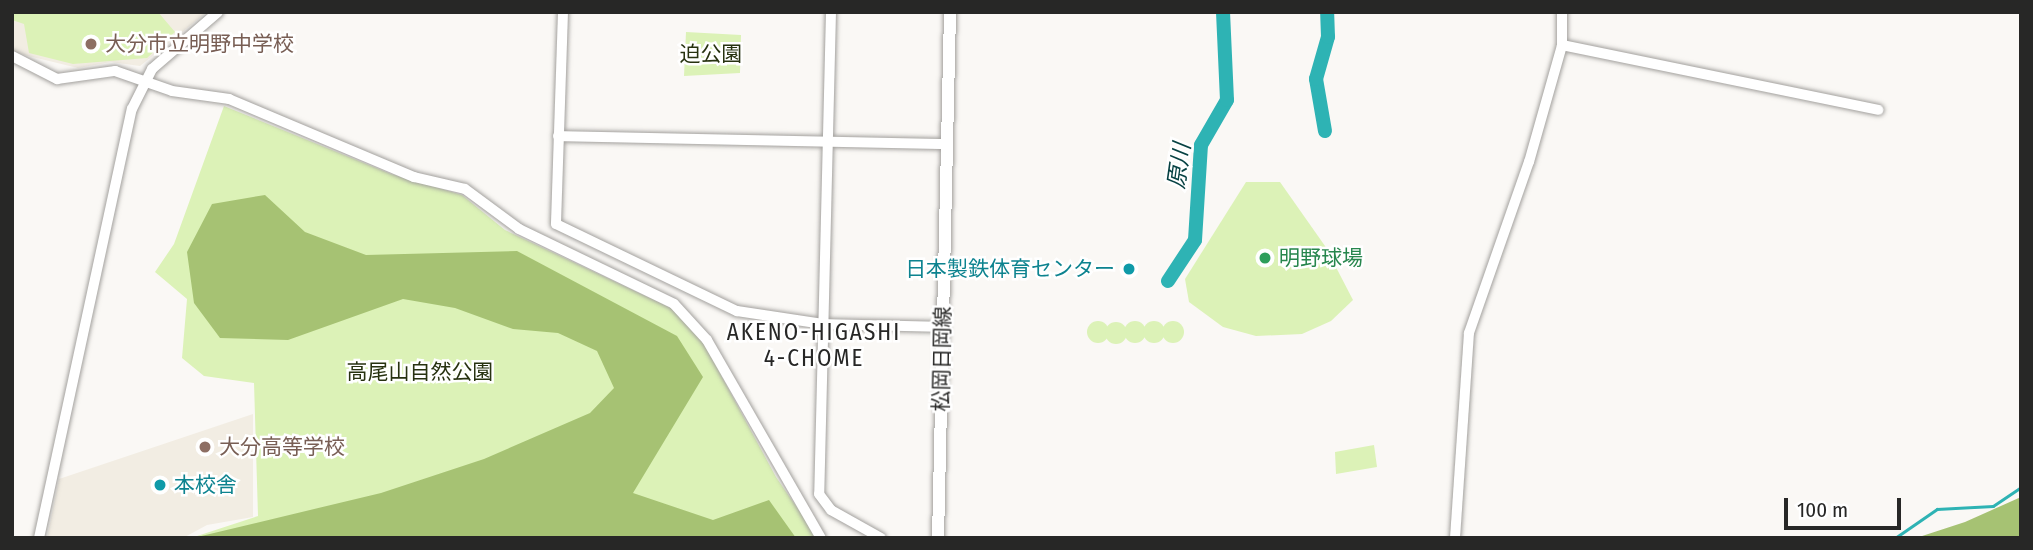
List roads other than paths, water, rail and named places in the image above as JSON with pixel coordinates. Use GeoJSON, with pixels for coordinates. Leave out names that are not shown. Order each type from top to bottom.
{"type":"FeatureCollection","features":[{"type":"Feature","properties":{"kind":"main road","name":"松岡日岡線"},"geometry":{"type":"LineString","coordinates":[[938,538],[950,12]]}},
{"type":"Feature","properties":{"kind":"street"},"geometry":{"type":"LineString","coordinates":[[39,538],[122,146],[143,80],[218,12]]}},
{"type":"Feature","properties":{"kind":"street"},"geometry":{"type":"LineString","coordinates":[[563,12],[555,224],[737,311],[824,324],[943,327]]}},
{"type":"Feature","properties":{"kind":"street"},"geometry":{"type":"LineString","coordinates":[[831,12],[819,494],[831,510],[881,538]]}},
{"type":"Feature","properties":{"kind":"street"},"geometry":{"type":"LineString","coordinates":[[1455,538],[1469,333],[1562,45],[1562,12]]}},
{"type":"Feature","properties":{"kind":"street"},"geometry":{"type":"LineString","coordinates":[[1562,45],[1878,110]]}},
{"type":"Feature","properties":{"kind":"street"},"geometry":{"type":"LineString","coordinates":[[12,56],[57,79],[115,71],[229,99],[414,177],[465,189],[519,229],[674,304],[707,340],[821,538]]}},
{"type":"Feature","properties":{"kind":"street"},"geometry":{"type":"LineString","coordinates":[[558,135],[947,144]]}},
{"type":"Feature","properties":{"kind":"waterway","name":"原川"},"geometry":{"type":"LineString","coordinates":[[1168,281],[1195,240],[1201,145],[1227,100],[1223,12]]}},
{"type":"Feature","properties":{"kind":"waterway"},"geometry":{"type":"LineString","coordinates":[[1325,131],[1316,79],[1328,37],[1327,12]]}},
{"type":"Feature","properties":{"kind":"waterway"},"geometry":{"type":"LineString","coordinates":[[1895,538],[1937,509],[1993,506],[2021,487]]}},
{"type":"Feature","properties":{"kind":"place","name":"大分市立明野中学校"},"geometry":{"type":"Point","coordinates":[91,44]}},
{"type":"Feature","properties":{"kind":"place","name":"明野球場"},"geometry":{"type":"Point","coordinates":[1265,258]}},
{"type":"Feature","properties":{"kind":"place","name":"日本製鉄体育センター"},"geometry":{"type":"Point","coordinates":[1129,269]}},
{"type":"Feature","properties":{"kind":"place","name":"大分高等学校"},"geometry":{"type":"Point","coordinates":[205,447]}},
{"type":"Feature","properties":{"kind":"place","name":"本校舎"},"geometry":{"type":"Point","coordinates":[160,485]}},
{"type":"Feature","properties":{"kind":"district","name":"AKENO-HIGASHI 4-CHOME"},"geometry":{"type":"Point","coordinates":[814,345]}},
{"type":"Feature","properties":{"kind":"park label","name":"迫公園"},"geometry":{"type":"Point","coordinates":[711,54]}},
{"type":"Feature","properties":{"kind":"park label","name":"高尾山自然公園"},"geometry":{"type":"Point","coordinates":[420,372]}}]}
